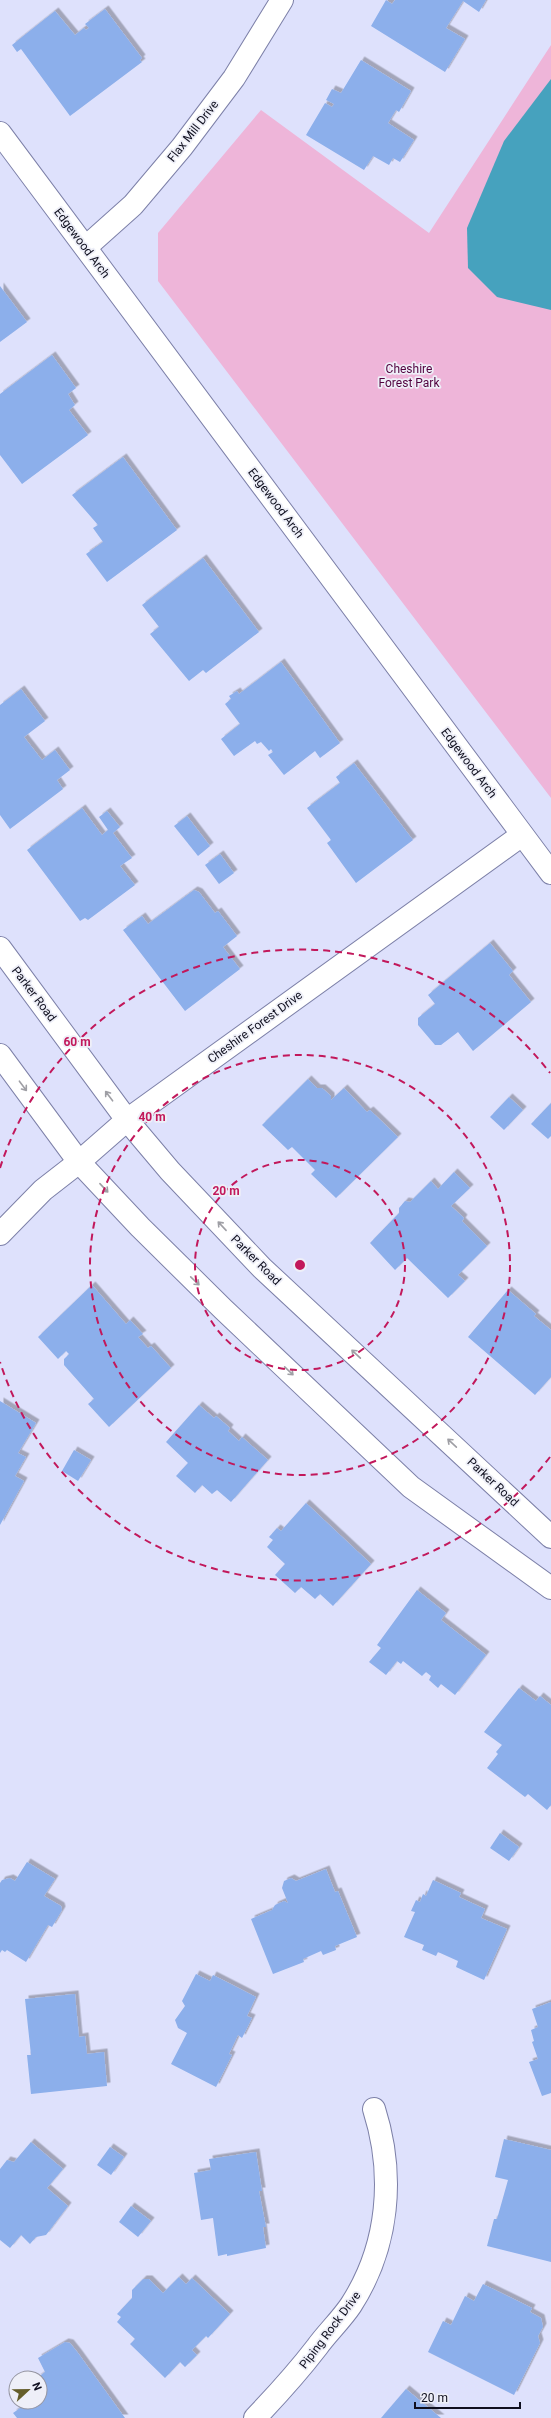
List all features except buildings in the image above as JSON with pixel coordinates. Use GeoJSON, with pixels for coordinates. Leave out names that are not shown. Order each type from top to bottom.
{"type":"FeatureCollection","features":[{"type":"Feature","properties":{"kind":"street","name":"Flax Mill Drive"},"geometry":{"type":"LineString","coordinates":[[86,247],[133,204],[182,146],[234,78],[282,0]]}},
{"type":"Feature","properties":{"kind":"street","name":"Edgewood Arch"},"geometry":{"type":"LineString","coordinates":[[0,133],[551,873]]}},
{"type":"Feature","properties":{"kind":"street","name":"Cheshire Forest Drive"},"geometry":{"type":"LineString","coordinates":[[0,1234],[43,1190],[79,1162],[127,1120],[522,835]]}},
{"type":"Feature","properties":{"kind":"street","name":"Parker Road"},"geometry":{"type":"LineString","coordinates":[[0,948],[127,1120],[170,1171],[262,1268],[551,1537]]}},
{"type":"Feature","properties":{"kind":"street"},"geometry":{"type":"LineString","coordinates":[[0,1055],[79,1162],[151,1238],[411,1487],[551,1588]]}},
{"type":"Feature","properties":{"kind":"street","name":"Piping Rock Drive"},"geometry":{"type":"LineString","coordinates":[[255,2418],[305,2364],[350,2306],[368,2276],[381,2239],[385,2209],[385,2168],[374,2109]]}},
{"type":"Feature","properties":{"kind":"green space","name":"Cheshire Forest Park"},"geometry":{"type":"Polygon","coordinates":[[[551,45],[551,798],[158,281],[158,233],[261,110],[429,233],[551,45]]]}},
{"type":"Feature","properties":{"kind":"water"},"geometry":{"type":"Polygon","coordinates":[[[551,79],[551,310],[497,297],[468,268],[467,228],[504,141],[551,79]]]}}]}
